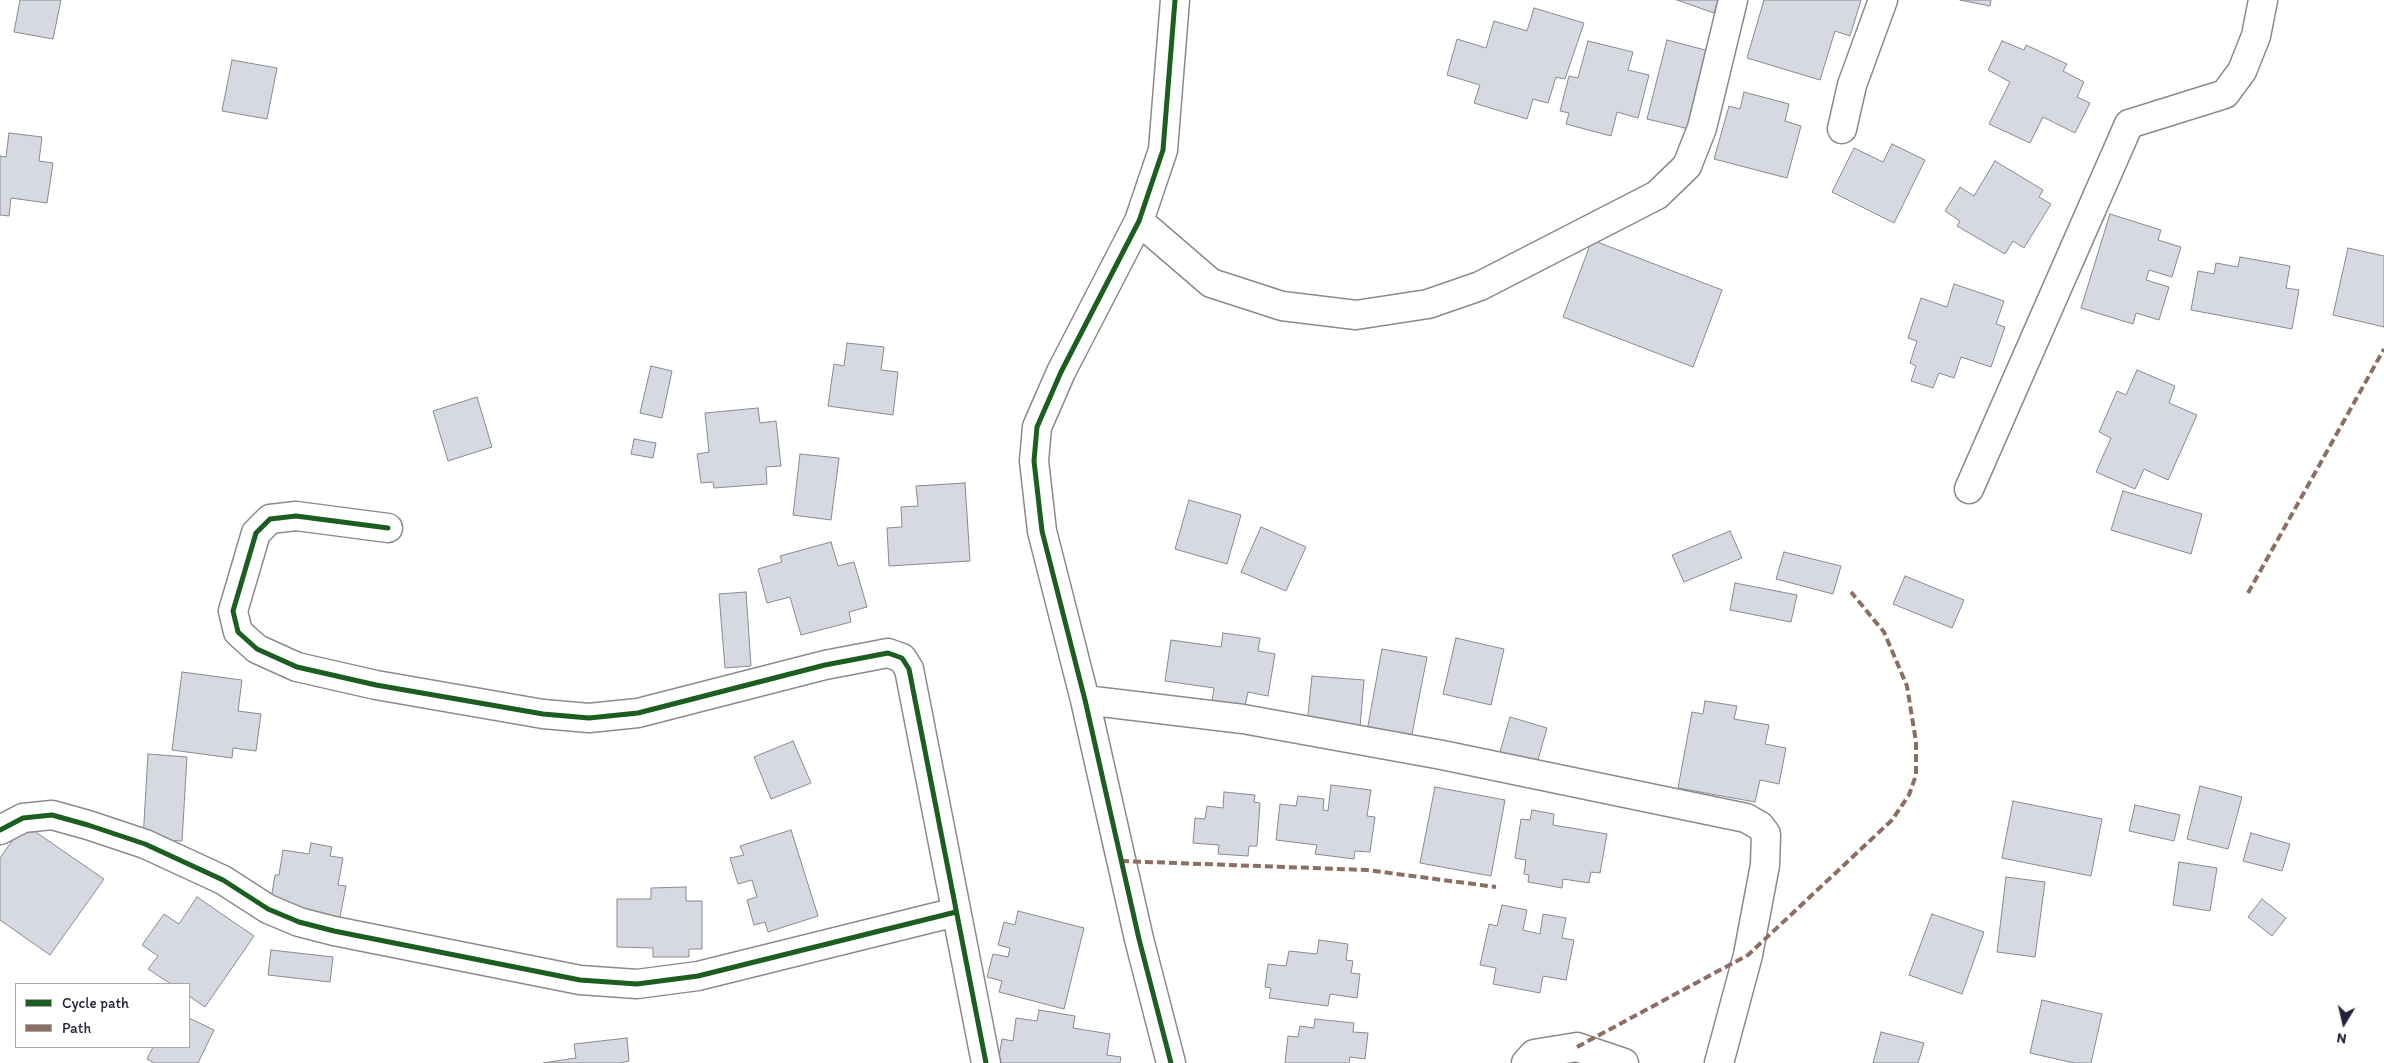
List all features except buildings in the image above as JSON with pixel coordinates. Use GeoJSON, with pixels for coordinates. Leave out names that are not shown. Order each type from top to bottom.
{"type":"FeatureCollection","features":[{"type":"Feature","properties":{"kind":"street"},"geometry":{"type":"LineString","coordinates":[[1171,1063],[1139,939],[1085,700],[1042,531],[1034,461],[1037,427],[1061,372],[1139,220],[1163,150],[1175,0]]}},
{"type":"Feature","properties":{"kind":"street"},"geometry":{"type":"LineString","coordinates":[[1139,220],[1211,283],[1282,306],[1356,315],[1428,304],[1480,286],[1657,195],[1687,166],[1702,128],[1733,0]]}},
{"type":"Feature","properties":{"kind":"street"},"geometry":{"type":"LineString","coordinates":[[1842,129],[1852,85],[1884,0]]}},
{"type":"Feature","properties":{"kind":"street"},"geometry":{"type":"LineString","coordinates":[[1969,489],[2129,124],[2225,94],[2242,71],[2256,36],[2262,0]]}},
{"type":"Feature","properties":{"kind":"street"},"geometry":{"type":"LineString","coordinates":[[388,528],[296,516],[270,519],[256,533],[233,612],[238,632],[258,649],[297,667],[376,685],[543,714],[589,718],[638,713],[826,665],[888,653],[902,658],[909,669],[986,1063]]}},
{"type":"Feature","properties":{"kind":"street"},"geometry":{"type":"LineString","coordinates":[[1085,700],[1262,722],[1442,755],[1746,818],[1760,826],[1766,834],[1765,866],[1748,955],[1719,1063]]}},
{"type":"Feature","properties":{"kind":"street"},"geometry":{"type":"LineString","coordinates":[[0,830],[23,818],[52,815],[145,844],[223,880],[268,909],[300,922],[334,931],[580,980],[637,984],[698,976],[956,912]]}},
{"type":"Feature","properties":{"kind":"street"},"geometry":{"type":"LineString","coordinates":[[1526,1063],[1534,1054],[1577,1047],[1624,1063]]}},
{"type":"Feature","properties":{"kind":"marked path"},"geometry":{"type":"LineString","coordinates":[[2248,593],[2384,349]]}},
{"type":"Feature","properties":{"kind":"marked path"},"geometry":{"type":"LineString","coordinates":[[1577,1047],[1748,955],[1892,820],[1909,795],[1916,775],[1916,742],[1907,686],[1884,632],[1851,592]]}},
{"type":"Feature","properties":{"kind":"marked path"},"geometry":{"type":"LineString","coordinates":[[1121,861],[1367,870],[1496,887]]}},
{"type":"Feature","properties":{"kind":"cycle path"},"geometry":{"type":"LineString","coordinates":[[1171,1063],[1139,939],[1085,700],[1042,531],[1034,461],[1037,427],[1061,372],[1139,221],[1163,150],[1175,0]]}},
{"type":"Feature","properties":{"kind":"cycle path"},"geometry":{"type":"LineString","coordinates":[[388,528],[296,516],[270,519],[256,533],[233,611],[238,632],[257,649],[297,667],[376,685],[543,714],[589,718],[638,713],[825,665],[888,653],[902,658],[909,669],[986,1063]]}},
{"type":"Feature","properties":{"kind":"cycle path"},"geometry":{"type":"LineString","coordinates":[[0,830],[23,818],[52,815],[145,844],[223,880],[268,909],[299,922],[334,931],[580,980],[637,984],[698,976],[956,912]]}}]}
